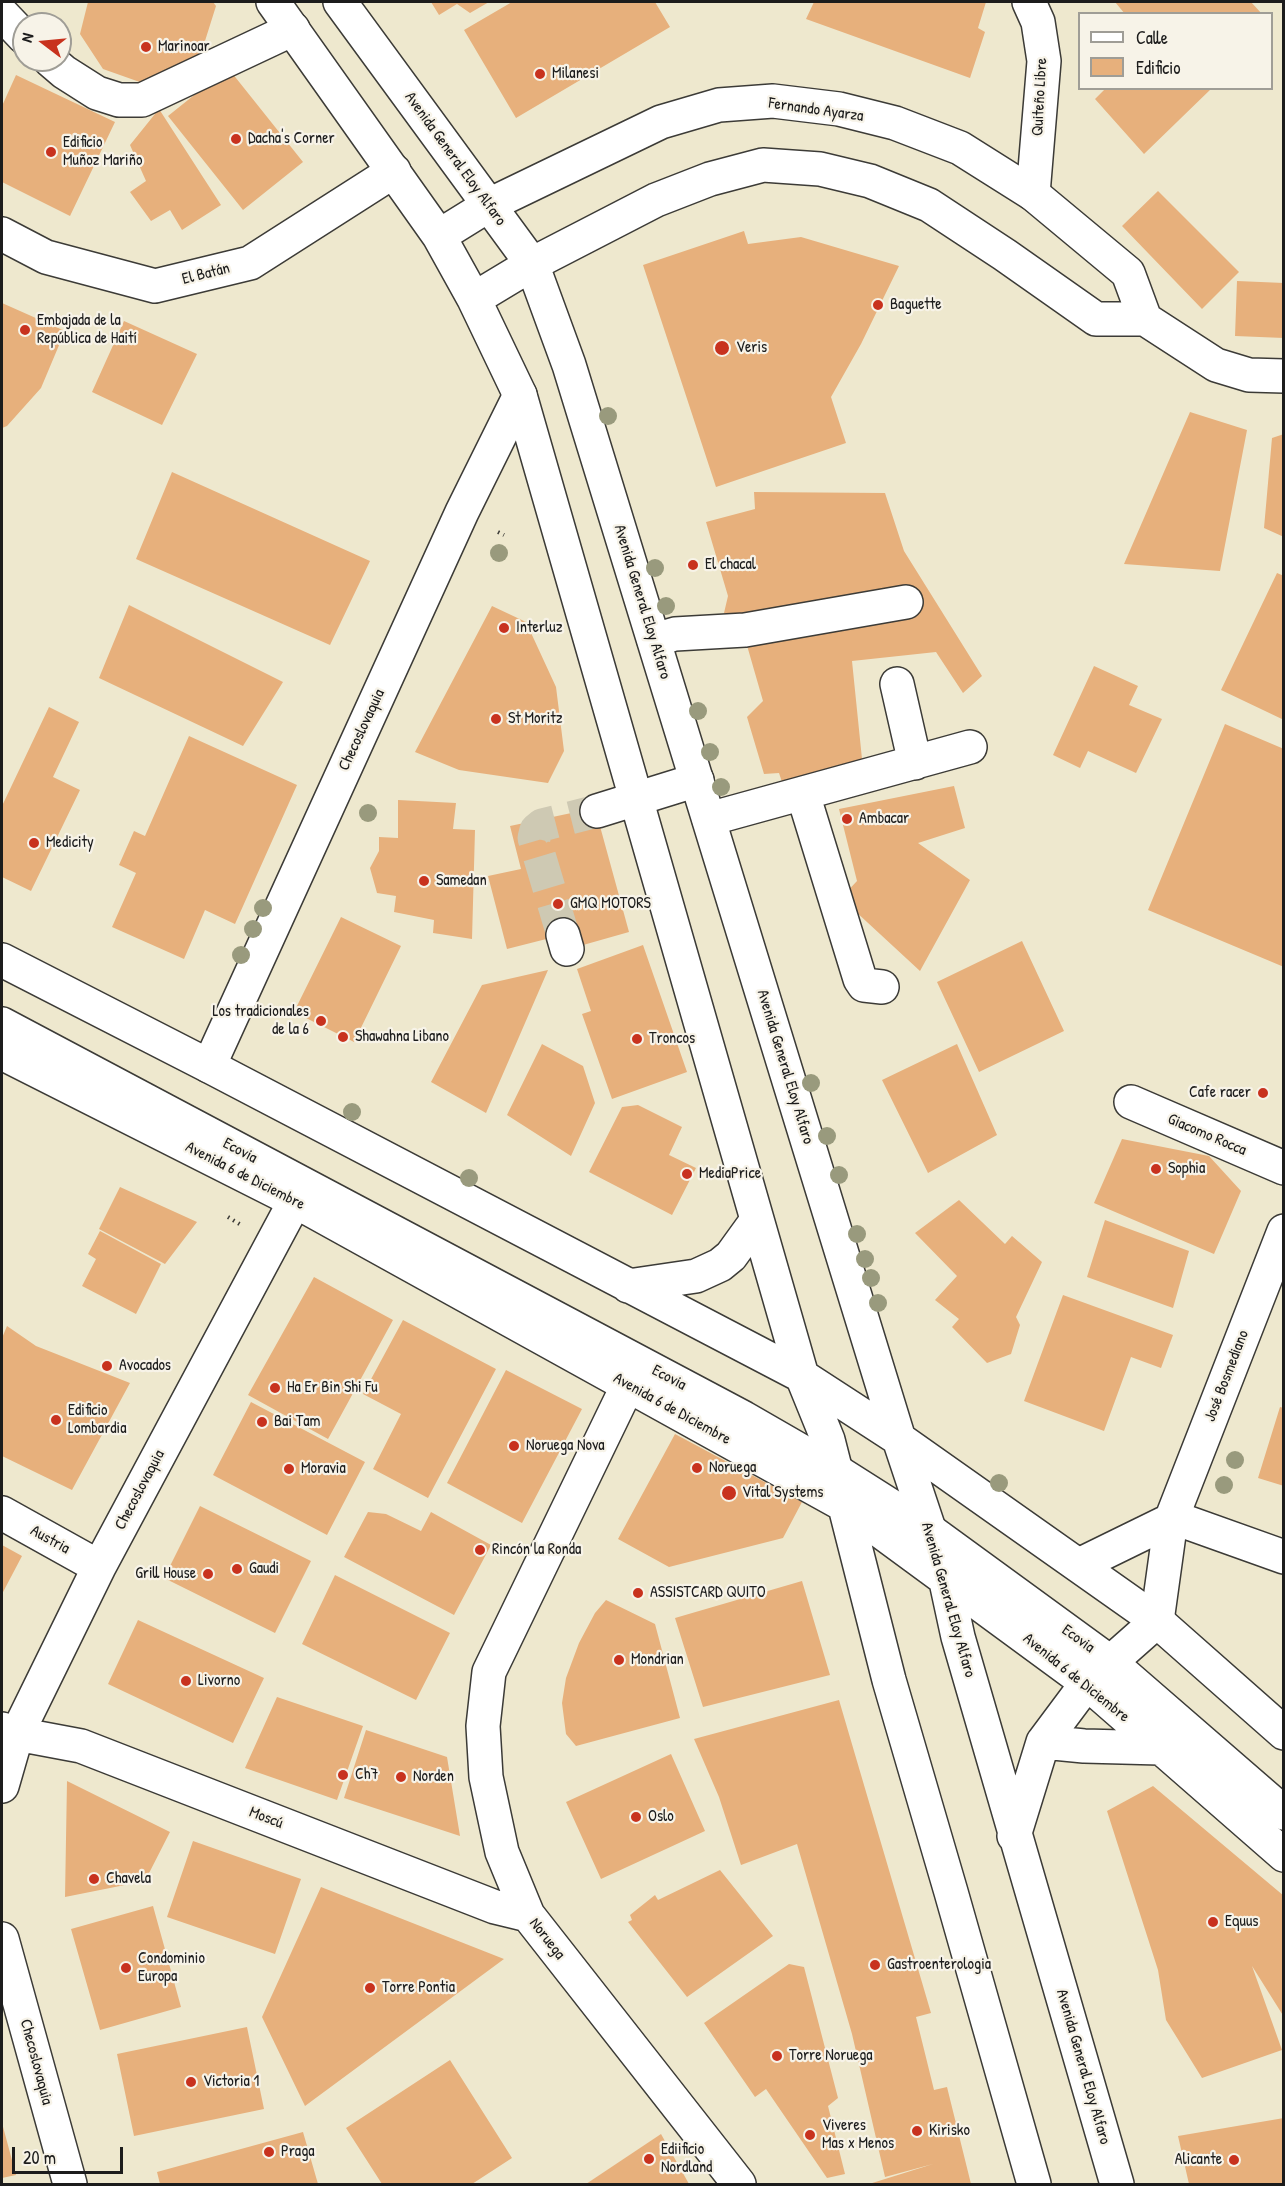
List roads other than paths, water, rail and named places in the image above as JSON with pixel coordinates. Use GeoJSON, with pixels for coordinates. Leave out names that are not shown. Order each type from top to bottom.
{"type":"FeatureCollection","features":[{"type":"Feature","properties":{"kind":"main road"},"geometry":{"type":"LineString","coordinates":[[273,2],[439,236],[474,299],[520,395],[802,1376],[832,1455],[888,1680],[1034,2184]]}},
{"type":"Feature","properties":{"kind":"main road","name":"Avenida General Eloy Alfaro"},"geometry":{"type":"LineString","coordinates":[[340,2],[532,264],[569,364],[899,1439],[945,1577],[955,1626],[1014,1836],[1117,2184]]}},
{"type":"Feature","properties":{"kind":"main road","name":"Quiteño Libre"},"geometry":{"type":"LineString","coordinates":[[1029,2],[1038,22],[1044,61],[1034,194]]}},
{"type":"Feature","properties":{"kind":"main road"},"geometry":{"type":"LineString","coordinates":[[64,72],[97,93],[119,100],[142,100],[293,29]]}},
{"type":"Feature","properties":{"kind":"main road","name":"Fernando Ayarza"},"geometry":{"type":"LineString","coordinates":[[439,236],[489,205],[661,122],[718,105],[773,101],[839,110],[896,123],[960,148],[1034,194],[1128,273],[1144,319]]}},
{"type":"Feature","properties":{"kind":"main road"},"geometry":{"type":"LineString","coordinates":[[474,299],[532,264],[656,200],[710,178],[763,165],[820,169],[870,181],[929,205],[1005,255],[1095,319],[1144,319],[1216,365],[1249,375],[1284,376]]}},
{"type":"Feature","properties":{"kind":"main road","name":"El Batán"},"geometry":{"type":"LineString","coordinates":[[2,234],[45,257],[155,286],[250,263],[394,171]]}},
{"type":"Feature","properties":{"kind":"main road","name":"Checoslovaquia"},"geometry":{"type":"LineString","coordinates":[[208,1066],[462,512],[520,395]]}},
{"type":"Feature","properties":{"kind":"main road"},"geometry":{"type":"LineString","coordinates":[[654,640],[675,634],[745,630],[906,602]]}},
{"type":"Feature","properties":{"kind":"main road"},"geometry":{"type":"LineString","coordinates":[[897,684],[915,763]]}},
{"type":"Feature","properties":{"kind":"main road"},"geometry":{"type":"LineString","coordinates":[[709,819],[970,747]]}},
{"type":"Feature","properties":{"kind":"main road"},"geometry":{"type":"LineString","coordinates":[[597,811],[697,780]]}},
{"type":"Feature","properties":{"kind":"main road"},"geometry":{"type":"LineString","coordinates":[[803,794],[860,979],[864,985],[882,987]]}},
{"type":"Feature","properties":{"kind":"main road"},"geometry":{"type":"LineString","coordinates":[[2,960],[802,1376],[899,1439],[1157,1621],[1284,1733]]}},
{"type":"Feature","properties":{"kind":"main road","name":"Ecovia"},"geometry":{"type":"LineString","coordinates":[[2,1002],[832,1455],[919,1499],[1107,1665],[1284,1813]]}},
{"type":"Feature","properties":{"kind":"main road","name":"Ecovia"},"geometry":{"type":"LineString","coordinates":[[2,1024],[744,1418],[832,1455],[1107,1665],[1284,1786]]}},
{"type":"Feature","properties":{"kind":"main road","name":"Avenida 6 de Diciembre"},"geometry":{"type":"LineString","coordinates":[[2,1053],[295,1201],[628,1385],[846,1506],[945,1577],[1107,1665],[1160,1748],[1284,1855]]}},
{"type":"Feature","properties":{"kind":"main road","name":"Giacomo Rocca"},"geometry":{"type":"LineString","coordinates":[[1131,1102],[1284,1168]]}},
{"type":"Feature","properties":{"kind":"main road","name":"Checoslovaquia"},"geometry":{"type":"LineString","coordinates":[[2,1786],[9,1732],[295,1201]]}},
{"type":"Feature","properties":{"kind":"main road"},"geometry":{"type":"LineString","coordinates":[[628,1286],[696,1276],[720,1264],[732,1256],[757,1220]]}},
{"type":"Feature","properties":{"kind":"main road","name":"José Bosmediano"},"geometry":{"type":"LineString","coordinates":[[1157,1621],[1171,1519],[1284,1231]]}},
{"type":"Feature","properties":{"kind":"main road","name":"Noruega"},"geometry":{"type":"LineString","coordinates":[[628,1385],[606,1425],[489,1672],[483,1726],[486,1777],[502,1852],[528,1915],[739,2184]]}},
{"type":"Feature","properties":{"kind":"main road","name":"Austria"},"geometry":{"type":"LineString","coordinates":[[2,1513],[99,1567]]}},
{"type":"Feature","properties":{"kind":"main road"},"geometry":{"type":"LineString","coordinates":[[1078,1565],[1171,1519],[1284,1557]]}},
{"type":"Feature","properties":{"kind":"main road"},"geometry":{"type":"LineString","coordinates":[[1014,1836],[1043,1742],[1107,1665],[1157,1621]]}},
{"type":"Feature","properties":{"kind":"main road","name":"Moscú"},"geometry":{"type":"LineString","coordinates":[[9,1732],[81,1746],[495,1907],[528,1915]]}},
{"type":"Feature","properties":{"kind":"main road"},"geometry":{"type":"LineString","coordinates":[[1043,1742],[1084,1746],[1160,1748]]}},
{"type":"Feature","properties":{"kind":"main road","name":"Checoslovaquia"},"geometry":{"type":"LineString","coordinates":[[2,1939],[70,2184]]}},
{"type":"Feature","properties":{"kind":"tunnel"},"geometry":{"type":"LineString","coordinates":[[563,935],[534,838],[536,830],[542,825],[597,811]]}},
{"type":"Feature","properties":{"kind":"place","name":"Marinoar"},"geometry":{"type":"Point","coordinates":[146,47]}},
{"type":"Feature","properties":{"kind":"place","name":"Milanesi"},"geometry":{"type":"Point","coordinates":[540,74]}},
{"type":"Feature","properties":{"kind":"place","name":"Dacha's Corner"},"geometry":{"type":"Point","coordinates":[236,139]}},
{"type":"Feature","properties":{"kind":"place","name":"Edificio Muñoz Mariño"},"geometry":{"type":"Point","coordinates":[51,152]}},
{"type":"Feature","properties":{"kind":"place","name":"Baguette"},"geometry":{"type":"Point","coordinates":[878,305]}},
{"type":"Feature","properties":{"kind":"place","name":"Embajada de la República de Haití"},"geometry":{"type":"Point","coordinates":[25,330]}},
{"type":"Feature","properties":{"kind":"place","name":"Veris"},"geometry":{"type":"Point","coordinates":[722,348]}},
{"type":"Feature","properties":{"kind":"place","name":"El chacal"},"geometry":{"type":"Point","coordinates":[693,565]}},
{"type":"Feature","properties":{"kind":"place","name":"Interluz"},"geometry":{"type":"Point","coordinates":[504,628]}},
{"type":"Feature","properties":{"kind":"place","name":"St Moritz"},"geometry":{"type":"Point","coordinates":[496,719]}},
{"type":"Feature","properties":{"kind":"place","name":"Ambacar"},"geometry":{"type":"Point","coordinates":[847,819]}},
{"type":"Feature","properties":{"kind":"place","name":"Medicity"},"geometry":{"type":"Point","coordinates":[34,843]}},
{"type":"Feature","properties":{"kind":"place","name":"Samedan"},"geometry":{"type":"Point","coordinates":[424,881]}},
{"type":"Feature","properties":{"kind":"place","name":"GMQ MOTORS"},"geometry":{"type":"Point","coordinates":[558,904]}},
{"type":"Feature","properties":{"kind":"place","name":"Los tradicionales de la 6"},"geometry":{"type":"Point","coordinates":[321,1021]}},
{"type":"Feature","properties":{"kind":"place","name":"Shawahna Libano"},"geometry":{"type":"Point","coordinates":[343,1037]}},
{"type":"Feature","properties":{"kind":"place","name":"Troncos"},"geometry":{"type":"Point","coordinates":[637,1039]}},
{"type":"Feature","properties":{"kind":"place","name":"Cafe racer"},"geometry":{"type":"Point","coordinates":[1263,1093]}},
{"type":"Feature","properties":{"kind":"place","name":"Sophia"},"geometry":{"type":"Point","coordinates":[1156,1169]}},
{"type":"Feature","properties":{"kind":"place","name":"MediaPrice"},"geometry":{"type":"Point","coordinates":[687,1174]}},
{"type":"Feature","properties":{"kind":"place","name":"Avocados"},"geometry":{"type":"Point","coordinates":[107,1366]}},
{"type":"Feature","properties":{"kind":"place","name":"Ha Er Bin Shi Fu"},"geometry":{"type":"Point","coordinates":[275,1388]}},
{"type":"Feature","properties":{"kind":"place","name":"Edificio Lombardia"},"geometry":{"type":"Point","coordinates":[56,1420]}},
{"type":"Feature","properties":{"kind":"place","name":"Bai Tam"},"geometry":{"type":"Point","coordinates":[262,1422]}},
{"type":"Feature","properties":{"kind":"place","name":"Noruega Nova"},"geometry":{"type":"Point","coordinates":[514,1446]}},
{"type":"Feature","properties":{"kind":"place","name":"Noruega"},"geometry":{"type":"Point","coordinates":[697,1468]}},
{"type":"Feature","properties":{"kind":"place","name":"Moravia"},"geometry":{"type":"Point","coordinates":[289,1469]}},
{"type":"Feature","properties":{"kind":"place","name":"Vital Systems"},"geometry":{"type":"Point","coordinates":[729,1493]}},
{"type":"Feature","properties":{"kind":"place","name":"Rincón la Ronda"},"geometry":{"type":"Point","coordinates":[480,1550]}},
{"type":"Feature","properties":{"kind":"place","name":"Gaudi"},"geometry":{"type":"Point","coordinates":[237,1569]}},
{"type":"Feature","properties":{"kind":"place","name":"Grill House"},"geometry":{"type":"Point","coordinates":[208,1574]}},
{"type":"Feature","properties":{"kind":"place","name":"ASSISTCARD QUITO"},"geometry":{"type":"Point","coordinates":[638,1593]}},
{"type":"Feature","properties":{"kind":"place","name":"Mondrian"},"geometry":{"type":"Point","coordinates":[619,1660]}},
{"type":"Feature","properties":{"kind":"place","name":"Livorno"},"geometry":{"type":"Point","coordinates":[186,1681]}},
{"type":"Feature","properties":{"kind":"place","name":"Ch7"},"geometry":{"type":"Point","coordinates":[343,1775]}},
{"type":"Feature","properties":{"kind":"place","name":"Norden"},"geometry":{"type":"Point","coordinates":[401,1777]}},
{"type":"Feature","properties":{"kind":"place","name":"Oslo"},"geometry":{"type":"Point","coordinates":[636,1817]}},
{"type":"Feature","properties":{"kind":"place","name":"Chavela"},"geometry":{"type":"Point","coordinates":[94,1879]}},
{"type":"Feature","properties":{"kind":"place","name":"Equus"},"geometry":{"type":"Point","coordinates":[1213,1922]}},
{"type":"Feature","properties":{"kind":"place","name":"Gastroenterologia"},"geometry":{"type":"Point","coordinates":[875,1965]}},
{"type":"Feature","properties":{"kind":"place","name":"Condominio Europa"},"geometry":{"type":"Point","coordinates":[126,1968]}},
{"type":"Feature","properties":{"kind":"place","name":"Torre Pontia"},"geometry":{"type":"Point","coordinates":[370,1988]}},
{"type":"Feature","properties":{"kind":"place","name":"Torre Noruega"},"geometry":{"type":"Point","coordinates":[777,2056]}},
{"type":"Feature","properties":{"kind":"place","name":"Victoria 1"},"geometry":{"type":"Point","coordinates":[191,2082]}},
{"type":"Feature","properties":{"kind":"place","name":"Kirisko"},"geometry":{"type":"Point","coordinates":[917,2131]}},
{"type":"Feature","properties":{"kind":"place","name":"Viveres Mas x Menos"},"geometry":{"type":"Point","coordinates":[810,2135]}},
{"type":"Feature","properties":{"kind":"place","name":"Praga"},"geometry":{"type":"Point","coordinates":[269,2152]}},
{"type":"Feature","properties":{"kind":"place","name":"Ediificio Nordland"},"geometry":{"type":"Point","coordinates":[649,2159]}},
{"type":"Feature","properties":{"kind":"place","name":"Alicante"},"geometry":{"type":"Point","coordinates":[1234,2160]}}]}
